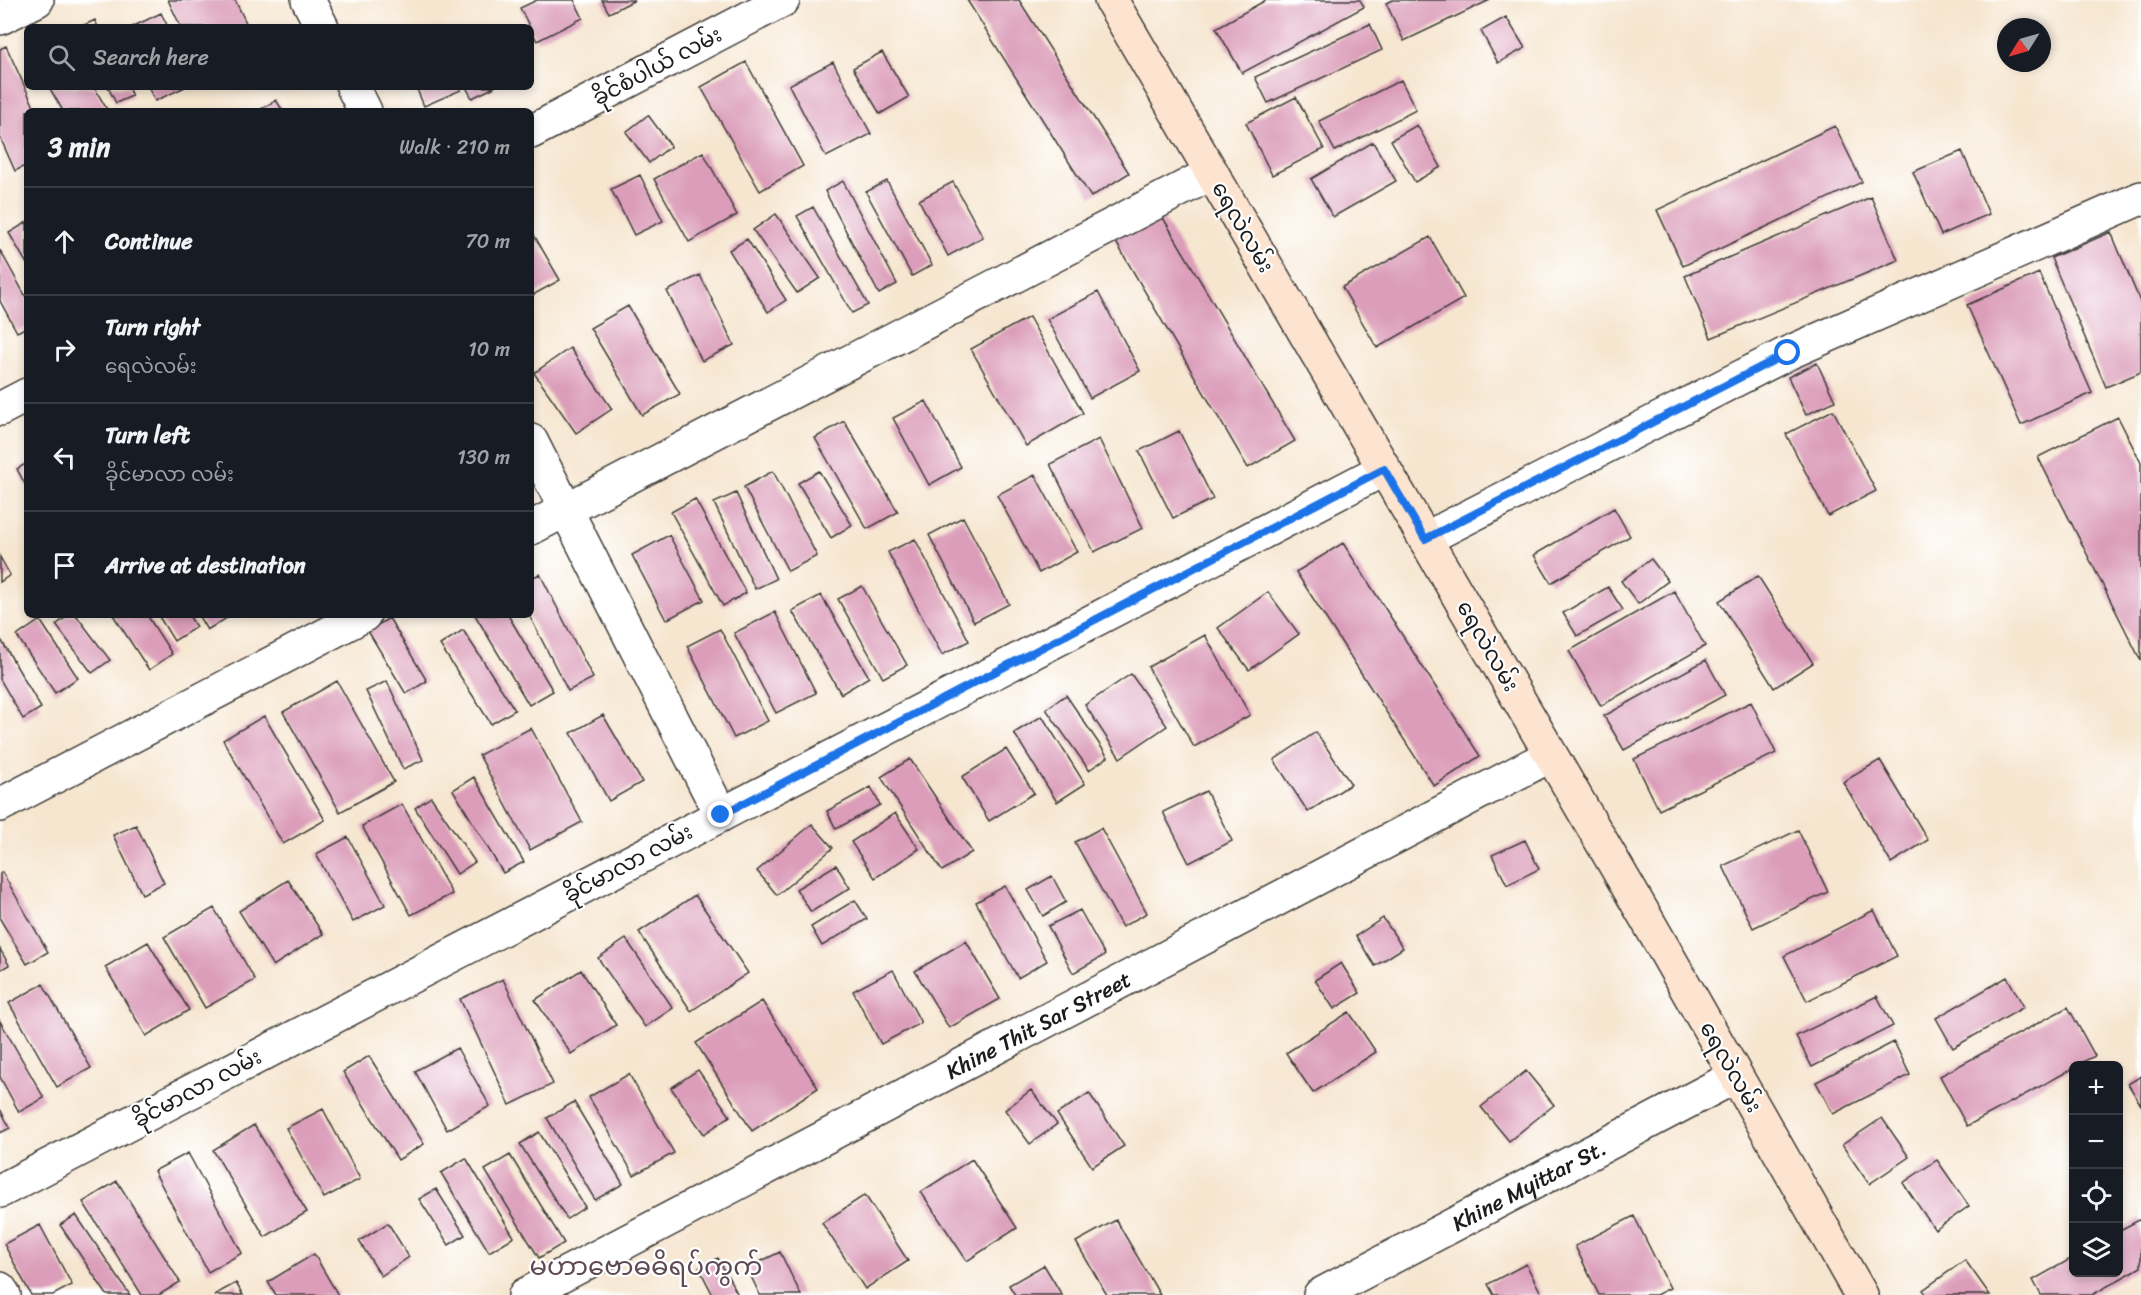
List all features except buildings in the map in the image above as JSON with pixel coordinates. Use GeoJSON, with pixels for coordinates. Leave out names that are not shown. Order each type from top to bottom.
{"type":"FeatureCollection","features":[{"type":"Feature","properties":{"kind":"main road","name":"ရေလဲလမ်း"},"geometry":{"type":"LineString","coordinates":[[1111,0],[1551,755],[1861,1295]]}},
{"type":"Feature","properties":{"kind":"street"},"geometry":{"type":"LineString","coordinates":[[0,18],[37,0]]}},
{"type":"Feature","properties":{"kind":"street"},"geometry":{"type":"LineString","coordinates":[[308,0],[320,24]]}},
{"type":"Feature","properties":{"kind":"street","name":"ခိုင်စံပါယ် လမ်း"},"geometry":{"type":"LineString","coordinates":[[534,130],[783,0]]}},
{"type":"Feature","properties":{"kind":"street"},"geometry":{"type":"LineString","coordinates":[[354,90],[364,108]]}},
{"type":"Feature","properties":{"kind":"street"},"geometry":{"type":"LineString","coordinates":[[534,526],[1212,174]]}},
{"type":"Feature","properties":{"kind":"street"},"geometry":{"type":"LineString","coordinates":[[1425,539],[1788,353],[2141,198]]}},
{"type":"Feature","properties":{"kind":"street"},"geometry":{"type":"LineString","coordinates":[[0,409],[24,397]]}},
{"type":"Feature","properties":{"kind":"street"},"geometry":{"type":"LineString","coordinates":[[534,447],[721,815]]}},
{"type":"Feature","properties":{"kind":"street","name":"ခိုင်မာလာ လမ်း"},"geometry":{"type":"LineString","coordinates":[[0,1191],[1384,469]]}},
{"type":"Feature","properties":{"kind":"street"},"geometry":{"type":"LineString","coordinates":[[0,805],[358,618]]}},
{"type":"Feature","properties":{"kind":"street","name":"Khine Thit Sar Street"},"geometry":{"type":"LineString","coordinates":[[525,1295],[1551,755]]}},
{"type":"Feature","properties":{"kind":"street","name":"Khine Myittar St."},"geometry":{"type":"LineString","coordinates":[[1320,1295],[1736,1076]]}},
{"type":"Feature","properties":{"kind":"street"},"geometry":{"type":"LineString","coordinates":[[0,1289],[4,1295]]}},
{"type":"Feature","properties":{"kind":"district","name":"မဟာဗောဓဓိရပ်ကွက်"},"geometry":{"type":"Point","coordinates":[646,1266]}},
{"type":"Feature","properties":{"kind":"route"},"geometry":{"type":"LineString","coordinates":[[721,815],[1384,469],[1425,539],[1788,353]]}}]}
